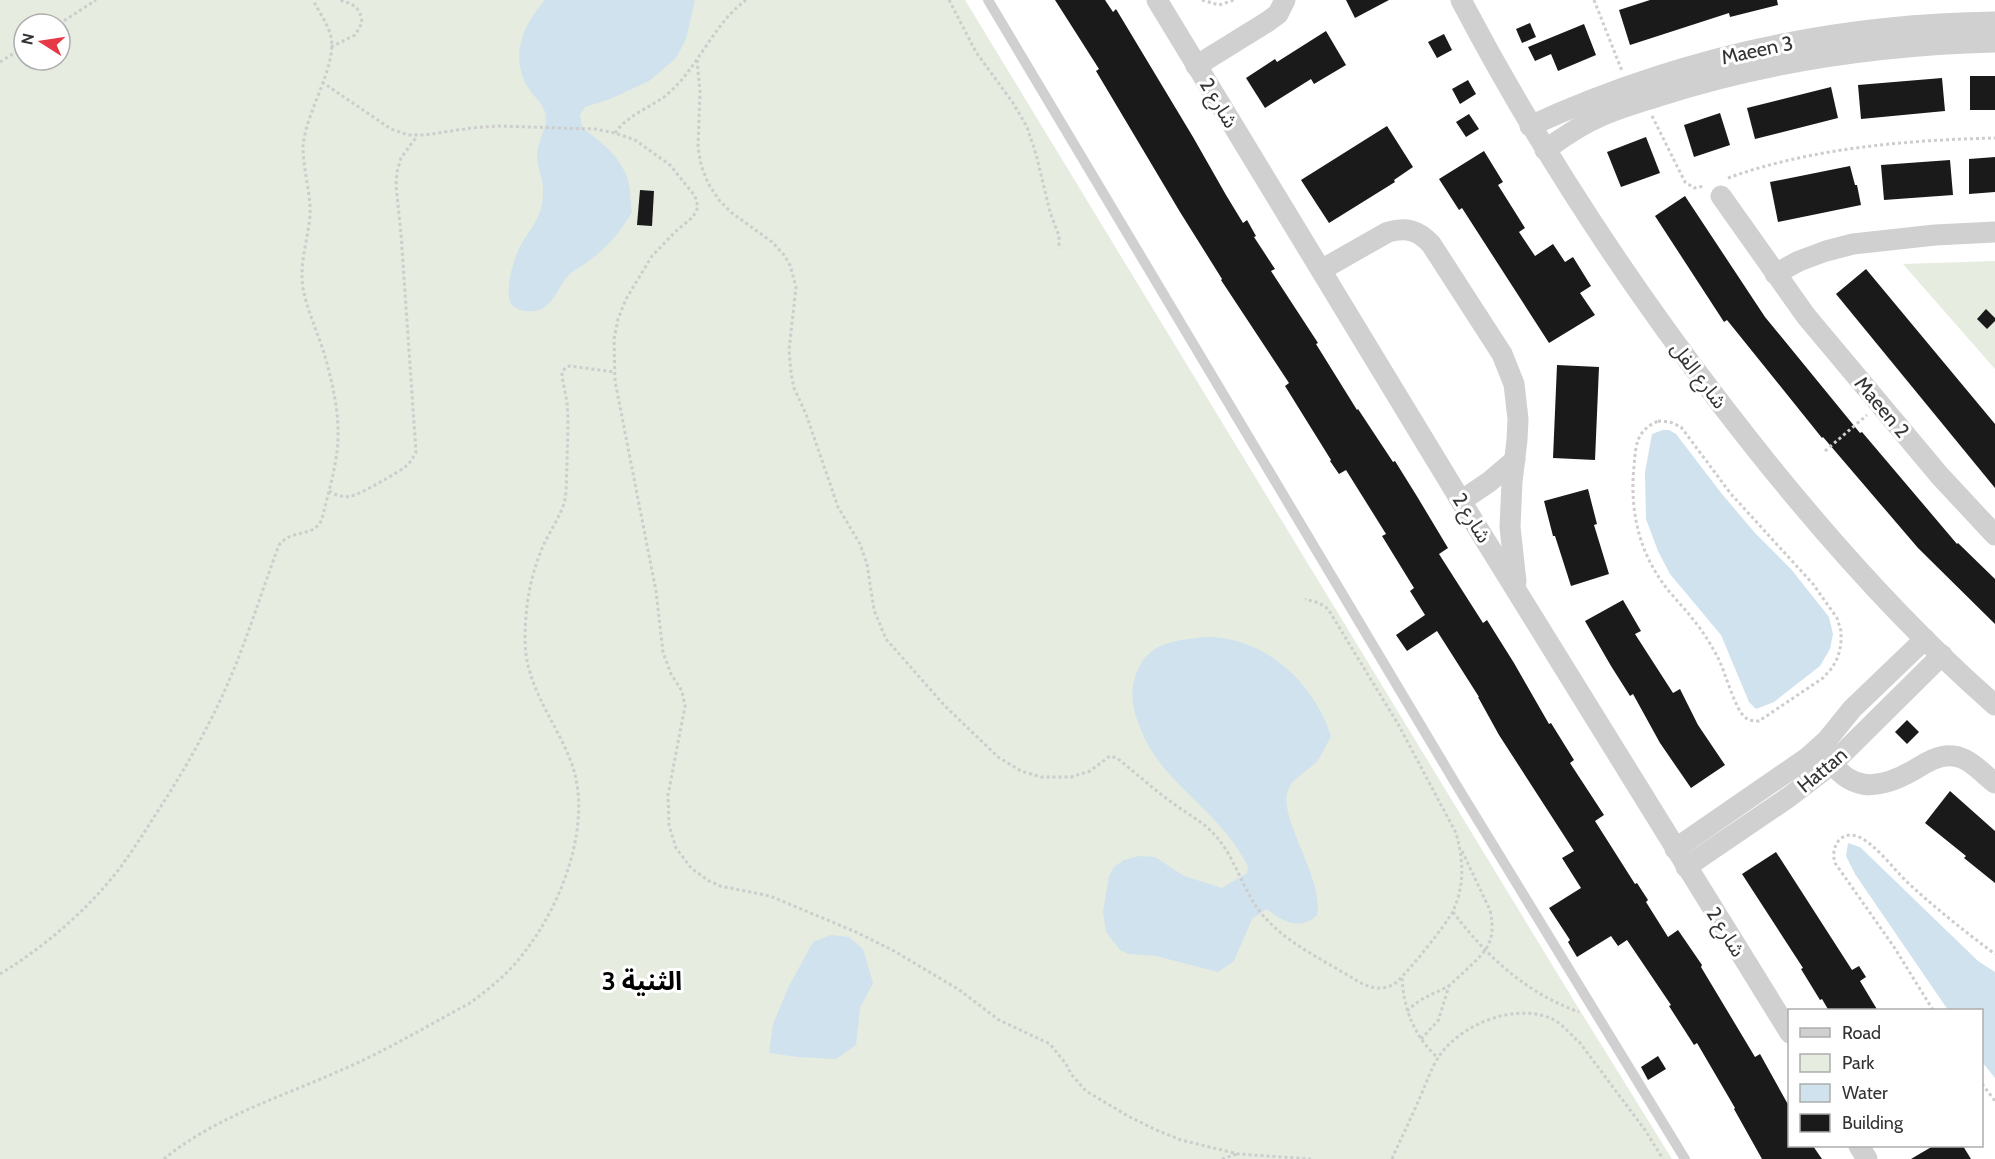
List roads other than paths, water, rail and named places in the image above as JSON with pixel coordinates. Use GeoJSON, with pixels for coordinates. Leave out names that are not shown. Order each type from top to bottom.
{"type":"FeatureCollection","features":[{"type":"Feature","properties":{"kind":"street","name":"شارع 2"},"geometry":{"type":"LineString","coordinates":[[1157,0],[1461,501],[1788,1031]]}},
{"type":"Feature","properties":{"kind":"street"},"geometry":{"type":"LineString","coordinates":[[1196,66],[1278,14],[1285,0]]}},
{"type":"Feature","properties":{"kind":"street","name":"شارع الفل"},"geometry":{"type":"LineString","coordinates":[[1461,0],[1530,126],[1625,274],[1748,440],[1823,530],[1925,639],[1995,705]]}},
{"type":"Feature","properties":{"kind":"street","name":"Maeen 3"},"geometry":{"type":"LineString","coordinates":[[1530,126],[1587,100],[1628,85],[1714,60],[1800,41],[1887,28],[1995,22]]}},
{"type":"Feature","properties":{"kind":"street","name":"Maeen 3"},"geometry":{"type":"LineString","coordinates":[[1545,150],[1595,119],[1686,87],[1805,60],[1890,48],[1995,42]]}},
{"type":"Feature","properties":{"kind":"street","name":"Maeen 2"},"geometry":{"type":"LineString","coordinates":[[1717,187],[1806,316],[1940,476],[1995,535]]}},
{"type":"Feature","properties":{"kind":"street"},"geometry":{"type":"LineString","coordinates":[[1321,270],[1388,232],[1400,229],[1411,230],[1422,235],[1431,244],[1502,354],[1514,384],[1517,409],[1517,440],[1510,527],[1511,550],[1519,595]]}},
{"type":"Feature","properties":{"kind":"street"},"geometry":{"type":"LineString","coordinates":[[1775,274],[1826,250],[1853,244],[1935,235],[1995,232]]}},
{"type":"Feature","properties":{"kind":"street"},"geometry":{"type":"LineString","coordinates":[[1461,501],[1515,460]]}},
{"type":"Feature","properties":{"kind":"street"},"geometry":{"type":"LineString","coordinates":[[1681,858],[1783,776],[1826,756],[1852,710],[1925,639]]}},
{"type":"Feature","properties":{"kind":"street","name":"Hattan"},"geometry":{"type":"LineString","coordinates":[[1826,756],[1890,707],[1942,655]]}},
{"type":"Feature","properties":{"kind":"street"},"geometry":{"type":"LineString","coordinates":[[1874,690],[1890,707]]}},
{"type":"Feature","properties":{"kind":"street"},"geometry":{"type":"LineString","coordinates":[[1826,756],[1844,777],[1859,783],[1875,785],[1890,782],[1944,756],[1962,758],[1995,783]]}},
{"type":"Feature","properties":{"kind":"lane"},"geometry":{"type":"LineString","coordinates":[[988,0],[1457,786],[1685,1159]]}},
{"type":"Feature","properties":{"kind":"water"},"geometry":{"type":"Polygon","coordinates":[[[545,0],[695,0],[686,39],[676,58],[649,81],[610,99],[585,107],[580,115],[582,128],[609,150],[625,172],[629,184],[632,212],[608,245],[571,273],[548,304],[542,309],[526,311],[513,306],[510,301],[509,285],[518,251],[542,206],[542,178],[537,156],[546,118],[544,109],[527,86],[522,74],[519,52],[525,30],[545,0]]]}},
{"type":"Feature","properties":{"kind":"water"},"geometry":{"type":"Polygon","coordinates":[[[1663,430],[1676,434],[1722,494],[1755,533],[1791,569],[1829,617],[1833,634],[1830,649],[1820,666],[1774,702],[1756,709],[1749,702],[1721,635],[1670,574],[1646,519],[1645,472],[1652,434],[1663,430]]]}},
{"type":"Feature","properties":{"kind":"water"},"geometry":{"type":"Polygon","coordinates":[[[1210,637],[1251,646],[1269,655],[1285,667],[1313,698],[1331,736],[1318,760],[1290,785],[1286,802],[1294,832],[1314,884],[1318,901],[1317,915],[1305,923],[1298,924],[1285,921],[1267,909],[1252,919],[1234,961],[1218,972],[1156,956],[1129,954],[1120,950],[1106,932],[1103,912],[1109,876],[1114,867],[1124,860],[1139,856],[1155,857],[1184,876],[1222,888],[1247,873],[1248,866],[1228,836],[1158,760],[1141,730],[1133,706],[1134,681],[1145,658],[1153,650],[1173,642],[1210,637]]]}},
{"type":"Feature","properties":{"kind":"water"},"geometry":{"type":"Polygon","coordinates":[[[1848,843],[1860,847],[1978,961],[1995,972],[1995,1078],[1983,1063],[1983,1009],[1947,1009],[1855,874],[1846,856],[1848,843]]]}},
{"type":"Feature","properties":{"kind":"water"},"geometry":{"type":"Polygon","coordinates":[[[831,935],[849,937],[863,949],[873,983],[860,1008],[856,1045],[836,1059],[769,1053],[773,1024],[789,986],[813,942],[831,935]]]}},
{"type":"Feature","properties":{"kind":"district","name":"الثنية 3"},"geometry":{"type":"Point","coordinates":[642,981]}}]}
